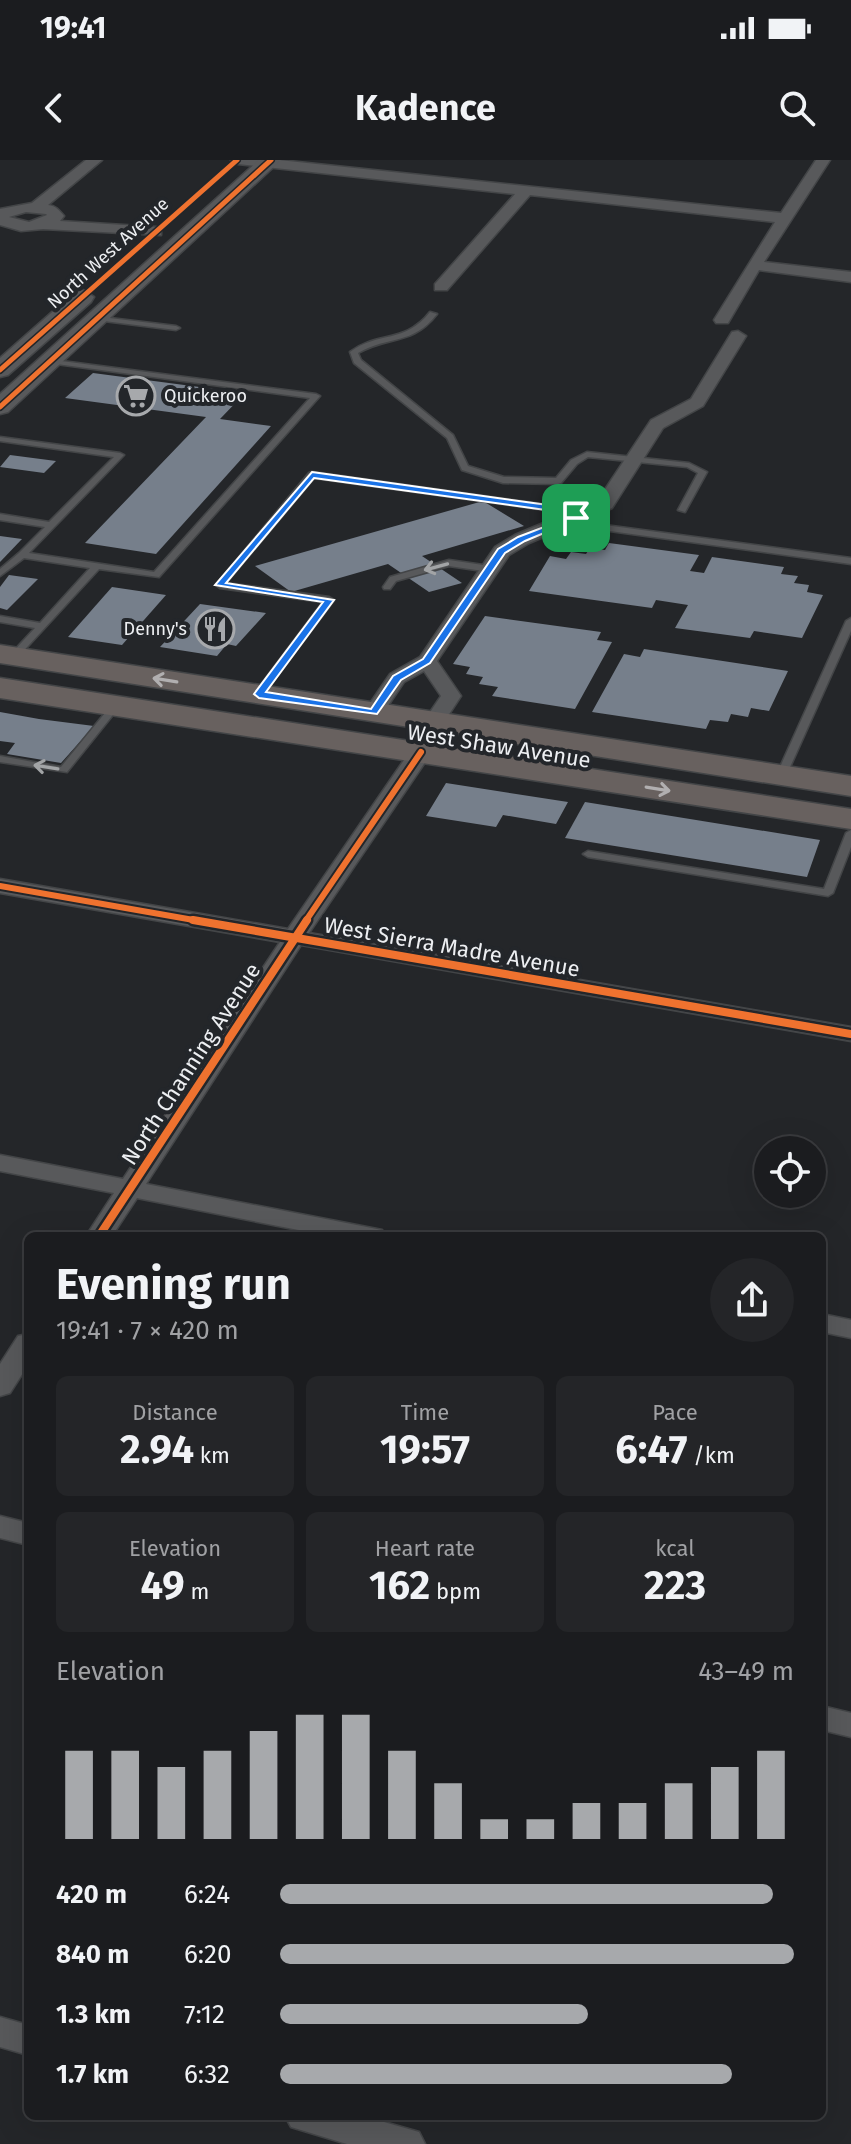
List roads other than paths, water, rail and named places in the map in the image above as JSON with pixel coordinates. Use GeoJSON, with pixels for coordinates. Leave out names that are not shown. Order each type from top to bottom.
{"type":"FeatureCollection","features":[{"type":"Feature","properties":{"kind":"main road","name":"North West Avenue"},"geometry":{"type":"LineString","coordinates":[[3,364],[147,231],[237,160]]}},
{"type":"Feature","properties":{"kind":"main road","name":"North West Avenue"},"geometry":{"type":"LineString","coordinates":[[0,407],[269,162]]}},
{"type":"Feature","properties":{"kind":"main road"},"geometry":{"type":"LineString","coordinates":[[112,303],[126,276],[166,239],[163,233],[147,231]]}},
{"type":"Feature","properties":{"kind":"main road"},"geometry":{"type":"LineString","coordinates":[[0,388],[17,372],[3,364]]}},
{"type":"Feature","properties":{"kind":"main road","name":"West Shaw Avenue"},"geometry":{"type":"LineString","coordinates":[[7,655],[851,786]]}},
{"type":"Feature","properties":{"kind":"main road","name":"West Shaw Avenue"},"geometry":{"type":"LineString","coordinates":[[0,688],[851,819]]}},
{"type":"Feature","properties":{"kind":"main road"},"geometry":{"type":"LineString","coordinates":[[117,704],[244,707],[408,731],[435,721]]}},
{"type":"Feature","properties":{"kind":"main road"},"geometry":{"type":"LineString","coordinates":[[421,752],[432,746],[458,743],[602,762],[688,761]]}},
{"type":"Feature","properties":{"kind":"street"},"geometry":{"type":"LineString","coordinates":[[16,226],[4,222],[1,213],[37,207],[95,160]]}},
{"type":"Feature","properties":{"kind":"street"},"geometry":{"type":"LineString","coordinates":[[237,160],[784,218]]}},
{"type":"Feature","properties":{"kind":"street"},"geometry":{"type":"LineString","coordinates":[[722,320],[823,160]]}},
{"type":"Feature","properties":{"kind":"street"},"geometry":{"type":"LineString","coordinates":[[441,287],[526,191]]}},
{"type":"Feature","properties":{"kind":"street"},"geometry":{"type":"LineString","coordinates":[[37,207],[49,218]]}},
{"type":"Feature","properties":{"kind":"street"},"geometry":{"type":"LineString","coordinates":[[0,239],[16,226],[49,218],[147,231]]}},
{"type":"Feature","properties":{"kind":"street"},"geometry":{"type":"LineString","coordinates":[[754,265],[851,277]]}},
{"type":"Feature","properties":{"kind":"street"},"geometry":{"type":"LineString","coordinates":[[374,712],[397,678],[427,661],[510,544],[605,504],[657,424],[697,402],[738,336]]}},
{"type":"Feature","properties":{"kind":"street"},"geometry":{"type":"LineString","coordinates":[[427,661],[451,696],[435,721]]}},
{"type":"Feature","properties":{"kind":"street","name":"North Channing Avenue"},"geometry":{"type":"LineString","coordinates":[[102,1232],[294,938],[421,752]]}},
{"type":"Feature","properties":{"kind":"street","name":"West Sierra Madre Avenue"},"geometry":{"type":"LineString","coordinates":[[0,886],[851,1034]]}},
{"type":"Feature","properties":{"kind":"street"},"geometry":{"type":"LineString","coordinates":[[0,1163],[351,1232]]}},
{"type":"Feature","properties":{"kind":"street"},"geometry":{"type":"LineString","coordinates":[[826,1324],[851,1329]]}},
{"type":"Feature","properties":{"kind":"street"},"geometry":{"type":"LineString","coordinates":[[0,1386],[24,1349]]}},
{"type":"Feature","properties":{"kind":"street"},"geometry":{"type":"LineString","coordinates":[[0,1527],[24,1533]]}},
{"type":"Feature","properties":{"kind":"street"},"geometry":{"type":"LineString","coordinates":[[826,1719],[851,1725]]}},
{"type":"Feature","properties":{"kind":"street"},"geometry":{"type":"LineString","coordinates":[[0,2032],[24,2039]]}},
{"type":"Feature","properties":{"kind":"street"},"geometry":{"type":"LineString","coordinates":[[319,2120],[406,2144]]}},
{"type":"Feature","properties":{"kind":"lane"},"geometry":{"type":"LineString","coordinates":[[433,314],[413,333],[397,340],[364,344],[354,352],[357,361],[450,437],[465,468],[503,480],[558,481],[574,462],[587,454],[689,465],[703,472],[682,510]]}},
{"type":"Feature","properties":{"kind":"lane"},"geometry":{"type":"LineString","coordinates":[[96,318],[176,328]]}},
{"type":"Feature","properties":{"kind":"lane"},"geometry":{"type":"LineString","coordinates":[[22,555],[156,575],[316,396],[49,361]]}},
{"type":"Feature","properties":{"kind":"lane"},"geometry":{"type":"LineString","coordinates":[[0,439],[120,455],[22,555],[0,573]]}},
{"type":"Feature","properties":{"kind":"lane"},"geometry":{"type":"LineString","coordinates":[[259,694],[329,600],[220,585],[312,475],[555,509],[595,526],[851,561]]}},
{"type":"Feature","properties":{"kind":"lane"},"geometry":{"type":"LineString","coordinates":[[0,517],[52,525]]}},
{"type":"Feature","properties":{"kind":"lane"},"geometry":{"type":"LineString","coordinates":[[387,587],[393,579],[449,563],[490,569]]}},
{"type":"Feature","properties":{"kind":"lane"},"geometry":{"type":"LineString","coordinates":[[7,655],[42,626],[97,566]]}},
{"type":"Feature","properties":{"kind":"lane"},"geometry":{"type":"LineString","coordinates":[[0,619],[42,626]]}},
{"type":"Feature","properties":{"kind":"lane"},"geometry":{"type":"LineString","coordinates":[[781,776],[851,621]]}},
{"type":"Feature","properties":{"kind":"lane"},"geometry":{"type":"LineString","coordinates":[[0,759],[63,770],[117,704]]}},
{"type":"Feature","properties":{"kind":"lane"},"geometry":{"type":"LineString","coordinates":[[588,854],[828,893],[851,833]]}},
{"type":"Feature","properties":{"kind":"place","name":"Quickeroo"},"geometry":{"type":"Point","coordinates":[136,396]}},
{"type":"Feature","properties":{"kind":"place","name":"Denny's"},"geometry":{"type":"Point","coordinates":[215,629]}}]}
